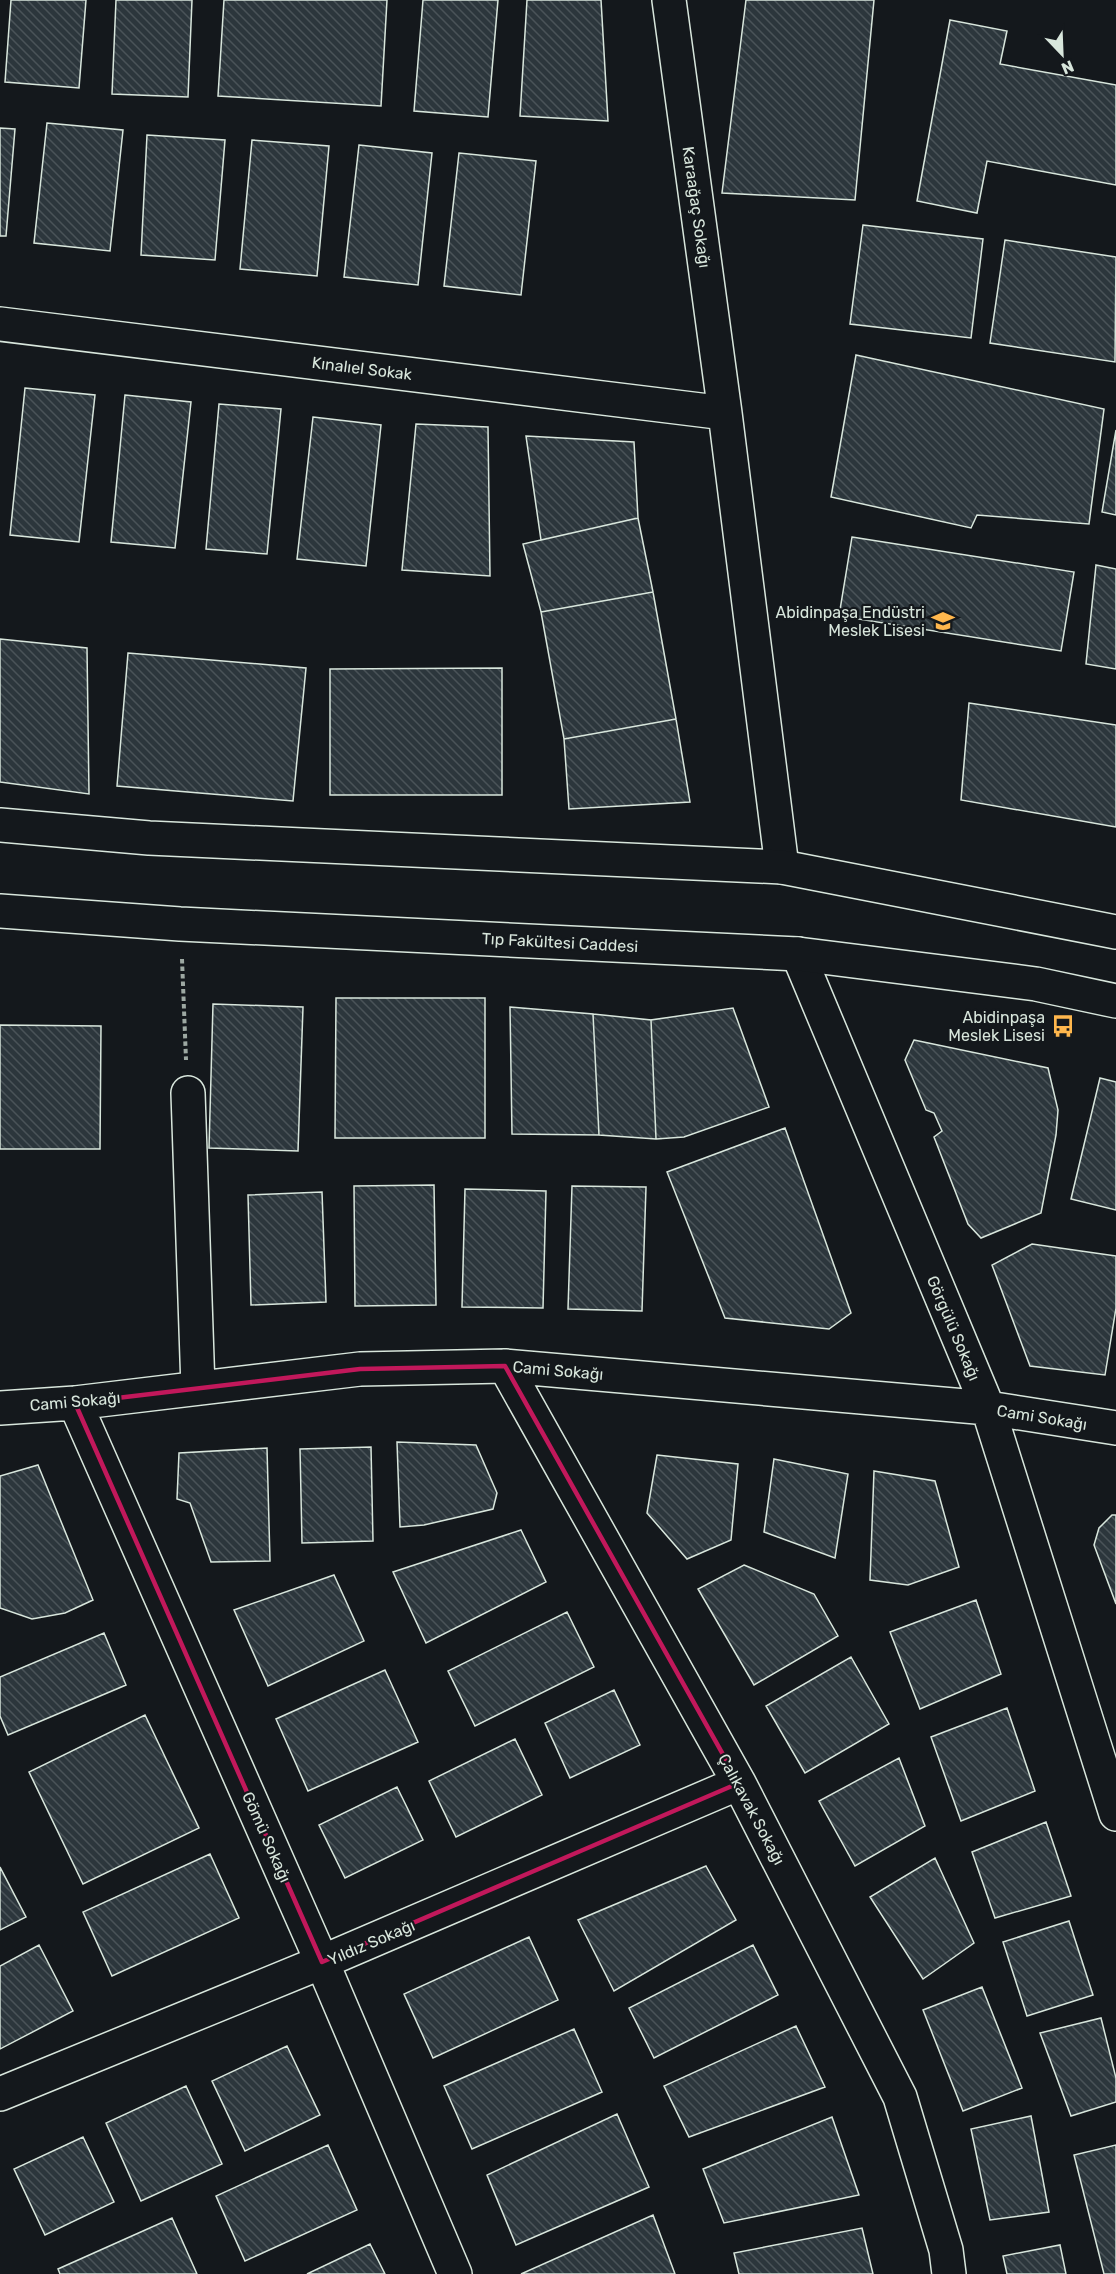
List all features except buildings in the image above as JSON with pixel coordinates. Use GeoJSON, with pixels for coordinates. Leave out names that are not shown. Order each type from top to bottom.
{"type":"FeatureCollection","features":[{"type":"Feature","properties":{"kind":"street","name":"Karaağaç Sokağı"},"geometry":{"type":"LineString","coordinates":[[669,0],[725,413],[782,867]]}},
{"type":"Feature","properties":{"kind":"street","name":"Kınalıel Sokak"},"geometry":{"type":"LineString","coordinates":[[0,324],[725,413]]}},
{"type":"Feature","properties":{"kind":"street"},"geometry":{"type":"LineString","coordinates":[[0,825],[149,838],[782,867],[1116,932]]}},
{"type":"Feature","properties":{"kind":"street","name":"Tıp Fakültesi Caddesi"},"geometry":{"type":"LineString","coordinates":[[0,911],[180,924],[798,954],[1036,984],[1116,1001]]}},
{"type":"Feature","properties":{"kind":"street","name":"Görgülü Sokağı"},"geometry":{"type":"LineString","coordinates":[[798,954],[988,1408],[1116,1815]]}},
{"type":"Feature","properties":{"kind":"street"},"geometry":{"type":"LineString","coordinates":[[188,1093],[198,1388]]}},
{"type":"Feature","properties":{"kind":"street","name":"Cami Sokağı"},"geometry":{"type":"LineString","coordinates":[[0,1408],[75,1403],[360,1369],[505,1366],[988,1408],[1116,1428]]}},
{"type":"Feature","properties":{"kind":"street","name":"Çalıkavak Sokağı"},"geometry":{"type":"LineString","coordinates":[[505,1366],[739,1783],[900,2097],[946,2250],[949,2274]]}},
{"type":"Feature","properties":{"kind":"street","name":"Gömü Sokağı"},"geometry":{"type":"LineString","coordinates":[[75,1403],[322,1962],[455,2274]]}},
{"type":"Feature","properties":{"kind":"street","name":"Yıldız Sokağı"},"geometry":{"type":"LineString","coordinates":[[0,2094],[322,1962],[739,1783]]}},
{"type":"Feature","properties":{"kind":"path"},"geometry":{"type":"LineString","coordinates":[[180,924],[188,1093]]}},
{"type":"Feature","properties":{"kind":"highlighted area"},"geometry":{"type":"Polygon","coordinates":[[[505,1366],[739,1783],[322,1962],[75,1403],[360,1369],[505,1366]]]}},
{"type":"Feature","properties":{"kind":"place","name":"Abidinpaşa Endüstri Meslek Lisesi"},"geometry":{"type":"Point","coordinates":[943,621]}},
{"type":"Feature","properties":{"kind":"place","name":"Abidinpaşa Meslek Lisesi"},"geometry":{"type":"Point","coordinates":[1063,1026]}}]}
